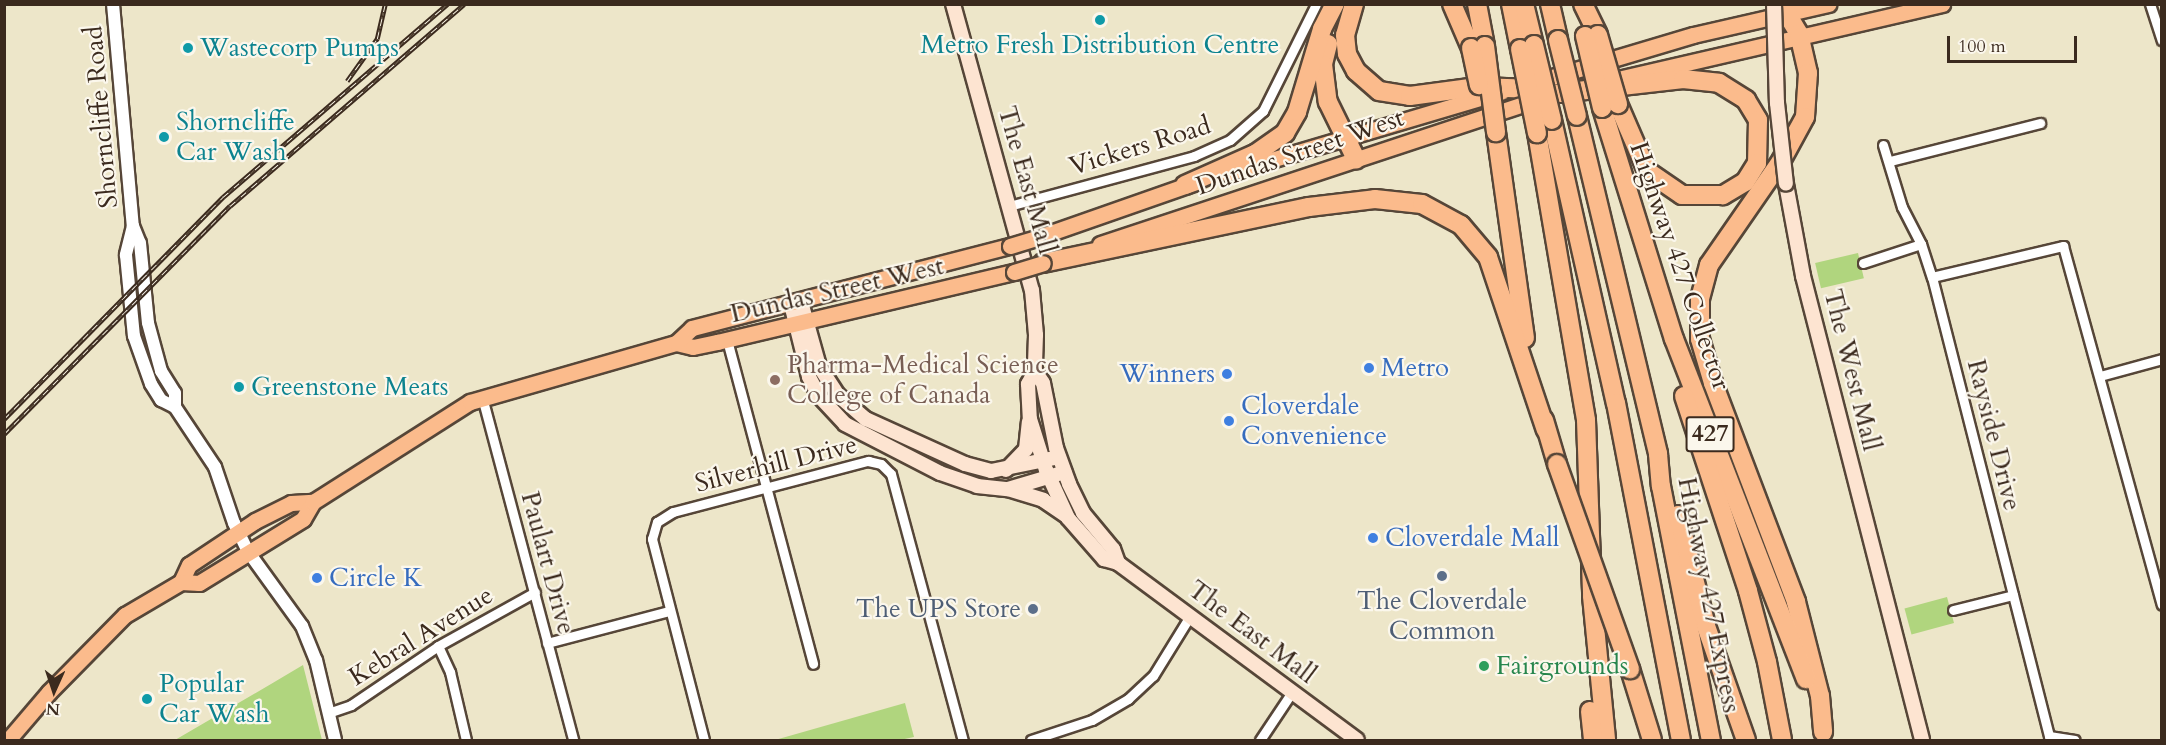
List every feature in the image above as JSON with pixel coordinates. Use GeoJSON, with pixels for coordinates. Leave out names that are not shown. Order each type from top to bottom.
{"type":"FeatureCollection","features":[{"type":"Feature","properties":{"kind":"highway"},"geometry":{"type":"LineString","coordinates":[[1336,4],[1323,64],[1328,102],[1343,138],[1356,159]]}},
{"type":"Feature","properties":{"kind":"highway"},"geometry":{"type":"LineString","coordinates":[[1185,185],[1255,154],[1285,134],[1298,112],[1322,29],[1336,4]]}},
{"type":"Feature","properties":{"kind":"highway"},"geometry":{"type":"LineString","coordinates":[[1354,4],[1345,35],[1347,54],[1356,71],[1379,91],[1410,96],[1477,87],[1514,88]]}},
{"type":"Feature","properties":{"kind":"highway"},"geometry":{"type":"LineString","coordinates":[[1452,4],[1478,47]]}},
{"type":"Feature","properties":{"kind":"highway"},"geometry":{"type":"LineString","coordinates":[[1477,4],[1478,47],[1500,167],[1527,358],[1546,430]]}},
{"type":"Feature","properties":{"kind":"highway"},"geometry":{"type":"LineString","coordinates":[[1511,4],[1552,120],[1616,403],[1681,741]]}},
{"type":"Feature","properties":{"kind":"highway"},"geometry":{"type":"LineString","coordinates":[[1524,4],[1537,133],[1586,420],[1592,596],[1606,741]]}},
{"type":"Feature","properties":{"kind":"highway","name":"Highway 427 Express"},"geometry":{"type":"LineString","coordinates":[[1550,4],[1658,454],[1661,486],[1711,741]]}},
{"type":"Feature","properties":{"kind":"highway","name":"Highway 427 Collector"},"geometry":{"type":"LineString","coordinates":[[1581,4],[1592,35],[1610,106],[1608,132],[1674,339],[1775,594],[1824,736]]}},
{"type":"Feature","properties":{"kind":"highway"},"geometry":{"type":"LineString","coordinates":[[1781,10],[1799,34],[1808,73],[1805,117],[1781,161],[1709,265],[1700,319],[1709,373],[1796,603],[1820,696],[1824,736]]}},
{"type":"Feature","properties":{"kind":"highway"},"geometry":{"type":"LineString","coordinates":[[1560,93],[1683,80],[1719,83],[1746,100],[1758,120],[1757,163],[1745,182],[1724,195],[1682,195],[1647,171],[1610,106]]}},
{"type":"Feature","properties":{"kind":"highway"},"geometry":{"type":"LineString","coordinates":[[1608,132],[1614,168],[1663,331],[1748,591],[1767,662],[1782,741]]}},
{"type":"Feature","properties":{"kind":"highway"},"geometry":{"type":"LineString","coordinates":[[1042,263],[1252,217],[1350,202],[1413,202],[1452,219],[1475,238],[1488,257],[1557,464],[1630,669],[1652,741]]}},
{"type":"Feature","properties":{"kind":"highway"},"geometry":{"type":"LineString","coordinates":[[1658,454],[1713,649],[1746,741]]}},
{"type":"Feature","properties":{"kind":"highway"},"geometry":{"type":"LineString","coordinates":[[1592,596],[1586,629],[1593,741]]}},
{"type":"Feature","properties":{"kind":"main road","name":"The East Mall"},"geometry":{"type":"LineString","coordinates":[[953,4],[1032,290],[1035,371],[1028,384],[1029,419],[1043,463],[1068,518],[1104,560],[1118,563],[1357,741]]}},
{"type":"Feature","properties":{"kind":"main road","name":"Dundas Street West"},"geometry":{"type":"LineString","coordinates":[[8,741],[125,615],[181,582],[199,583],[247,550],[303,519],[313,502],[450,413],[482,397],[676,343],[692,328],[1010,246],[1185,185],[1693,35],[1781,10],[1828,4]]}},
{"type":"Feature","properties":{"kind":"main road","name":"Dundas Street West"},"geometry":{"type":"LineString","coordinates":[[676,343],[693,347],[727,340],[1014,272],[1560,93],[1799,34],[1942,4]]}},
{"type":"Feature","properties":{"kind":"main road","name":"The West Mall"},"geometry":{"type":"LineString","coordinates":[[1781,10],[1777,103],[1786,184],[1803,276],[1922,741]]}},
{"type":"Feature","properties":{"kind":"main road"},"geometry":{"type":"LineString","coordinates":[[796,303],[809,377],[825,403],[845,424],[954,479],[1008,489],[1043,500],[1068,518]]}},
{"type":"Feature","properties":{"kind":"main road"},"geometry":{"type":"LineString","coordinates":[[800,322],[819,366],[838,394],[866,419],[965,464],[1005,471],[1059,457]]}},
{"type":"Feature","properties":{"kind":"main road","name":"The East Mall"},"geometry":{"type":"LineString","coordinates":[[1035,371],[1043,383],[1059,457],[1065,472],[1083,513],[1113,549],[1118,563]]}},
{"type":"Feature","properties":{"kind":"main road"},"geometry":{"type":"LineString","coordinates":[[1005,471],[1026,449],[1029,419]]}},
{"type":"Feature","properties":{"kind":"main road"},"geometry":{"type":"LineString","coordinates":[[1008,489],[1065,472]]}},
{"type":"Feature","properties":{"kind":"main road","name":"Dundas Street West"},"geometry":{"type":"LineString","coordinates":[[181,582],[189,565],[238,532],[291,503],[313,502]]}},
{"type":"Feature","properties":{"kind":"street","name":"Shorncliffe Road"},"geometry":{"type":"LineString","coordinates":[[113,4],[132,226],[126,255],[134,336],[150,384],[161,400],[175,407],[216,467],[238,532],[247,550],[302,626],[316,660],[335,741]]}},
{"type":"Feature","properties":{"kind":"street","name":"Vickers Road"},"geometry":{"type":"LineString","coordinates":[[1009,206],[1194,156],[1230,140],[1263,111],[1316,4]]}},
{"type":"Feature","properties":{"kind":"street"},"geometry":{"type":"LineString","coordinates":[[2150,4],[2162,40]]}},
{"type":"Feature","properties":{"kind":"street"},"geometry":{"type":"LineString","coordinates":[[1890,161],[2040,123]]}},
{"type":"Feature","properties":{"kind":"street","name":"Rayside Drive"},"geometry":{"type":"LineString","coordinates":[[1884,145],[1902,207],[1922,244],[1932,277],[2049,738]]}},
{"type":"Feature","properties":{"kind":"street"},"geometry":{"type":"LineString","coordinates":[[1863,263],[1922,244]]}},
{"type":"Feature","properties":{"kind":"street"},"geometry":{"type":"LineString","coordinates":[[1932,277],[2063,246],[2162,606]]}},
{"type":"Feature","properties":{"kind":"street"},"geometry":{"type":"LineString","coordinates":[[727,340],[764,487],[813,664]]}},
{"type":"Feature","properties":{"kind":"street"},"geometry":{"type":"LineString","coordinates":[[2100,376],[2162,359]]}},
{"type":"Feature","properties":{"kind":"street","name":"Paulart Drive"},"geometry":{"type":"LineString","coordinates":[[482,397],[573,741]]}},
{"type":"Feature","properties":{"kind":"street","name":"Silverhill Drive"},"geometry":{"type":"LineString","coordinates":[[704,741],[652,539],[657,522],[673,512],[867,461],[888,470],[963,741]]}},
{"type":"Feature","properties":{"kind":"street","name":"Kebral Avenue"},"geometry":{"type":"LineString","coordinates":[[328,713],[351,705],[438,646],[534,592]]}},
{"type":"Feature","properties":{"kind":"street"},"geometry":{"type":"LineString","coordinates":[[1953,610],[2013,595]]}},
{"type":"Feature","properties":{"kind":"street"},"geometry":{"type":"LineString","coordinates":[[547,643],[669,611]]}},
{"type":"Feature","properties":{"kind":"street"},"geometry":{"type":"LineString","coordinates":[[1031,741],[1092,720],[1128,699],[1152,675],[1190,616]]}},
{"type":"Feature","properties":{"kind":"street"},"geometry":{"type":"LineString","coordinates":[[438,646],[450,672],[466,741]]}},
{"type":"Feature","properties":{"kind":"street"},"geometry":{"type":"LineString","coordinates":[[1260,741],[1292,692]]}},
{"type":"Feature","properties":{"kind":"street"},"geometry":{"type":"LineString","coordinates":[[2049,738],[2075,741]]}},
{"type":"Feature","properties":{"kind":"green space"},"geometry":{"type":"Polygon","coordinates":[[[1858,253],[1864,278],[1821,288],[1815,263],[1858,253]]]}},
{"type":"Feature","properties":{"kind":"green space"},"geometry":{"type":"Polygon","coordinates":[[[1947,597],[1954,623],[1911,634],[1904,608],[1947,597]]]}},
{"type":"Feature","properties":{"kind":"green space"},"geometry":{"type":"Polygon","coordinates":[[[303,665],[322,740],[175,740],[271,684],[303,665]]]}},
{"type":"Feature","properties":{"kind":"green space"},"geometry":{"type":"Polygon","coordinates":[[[905,703],[914,737],[900,740],[775,740],[905,703]]]}},
{"type":"Feature","properties":{"kind":"railway"},"geometry":{"type":"LineString","coordinates":[[347,81],[377,39],[385,4]]}},
{"type":"Feature","properties":{"kind":"railway"},"geometry":{"type":"LineString","coordinates":[[4,419],[223,197],[447,4]]}},
{"type":"Feature","properties":{"kind":"railway"},"geometry":{"type":"LineString","coordinates":[[4,434],[230,206],[464,4]]}},
{"type":"Feature","properties":{"kind":"place","name":"Metro Fresh Distribution Centre"},"geometry":{"type":"Point","coordinates":[1100,20]}},
{"type":"Feature","properties":{"kind":"place","name":"Wastecorp Pumps"},"geometry":{"type":"Point","coordinates":[188,48]}},
{"type":"Feature","properties":{"kind":"place","name":"Shorncliffe Car Wash"},"geometry":{"type":"Point","coordinates":[164,137]}},
{"type":"Feature","properties":{"kind":"place","name":"Metro"},"geometry":{"type":"Point","coordinates":[1369,368]}},
{"type":"Feature","properties":{"kind":"place","name":"Winners"},"geometry":{"type":"Point","coordinates":[1227,374]}},
{"type":"Feature","properties":{"kind":"place","name":"Pharma-Medical Science College of Canada"},"geometry":{"type":"Point","coordinates":[775,380]}},
{"type":"Feature","properties":{"kind":"place","name":"Greenstone Meats"},"geometry":{"type":"Point","coordinates":[239,387]}},
{"type":"Feature","properties":{"kind":"place","name":"Cloverdale Convenience"},"geometry":{"type":"Point","coordinates":[1229,421]}},
{"type":"Feature","properties":{"kind":"place","name":"Cloverdale Mall"},"geometry":{"type":"Point","coordinates":[1373,538]}},
{"type":"Feature","properties":{"kind":"place","name":"The Cloverdale Common"},"geometry":{"type":"Point","coordinates":[1442,576]}},
{"type":"Feature","properties":{"kind":"place","name":"Circle K"},"geometry":{"type":"Point","coordinates":[317,578]}},
{"type":"Feature","properties":{"kind":"place","name":"The UPS Store"},"geometry":{"type":"Point","coordinates":[1033,609]}},
{"type":"Feature","properties":{"kind":"place","name":"Fairgrounds"},"geometry":{"type":"Point","coordinates":[1484,666]}},
{"type":"Feature","properties":{"kind":"place","name":"Popular Car Wash"},"geometry":{"type":"Point","coordinates":[147,699]}}]}
